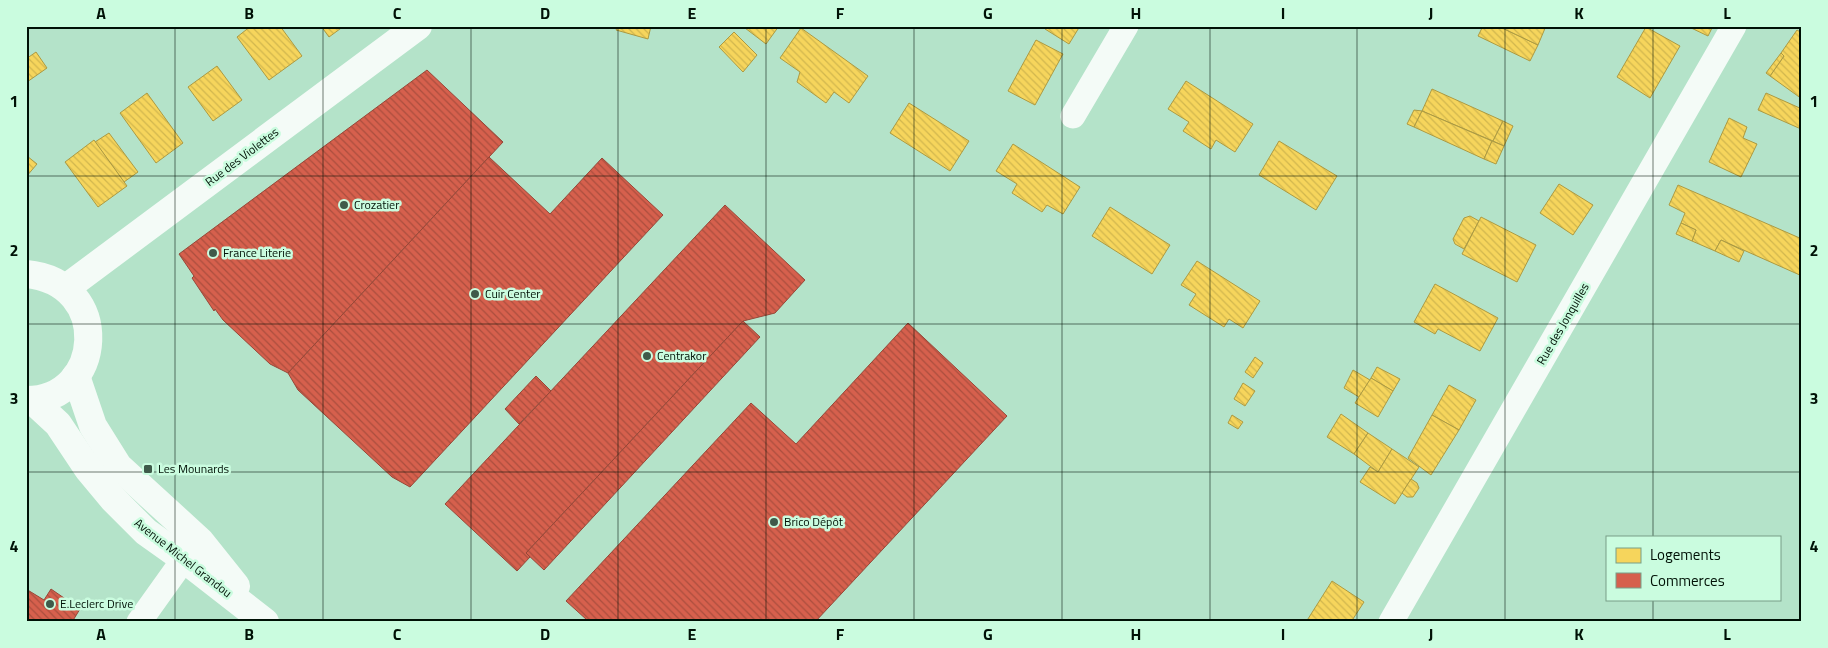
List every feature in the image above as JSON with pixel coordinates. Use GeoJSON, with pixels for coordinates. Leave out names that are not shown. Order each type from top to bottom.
{"type":"FeatureCollection","features":[{"type":"Feature","properties":{"kind":"main road","name":"Rue des Violettes"},"geometry":{"type":"LineString","coordinates":[[66,288],[418,26]]}},
{"type":"Feature","properties":{"kind":"main road"},"geometry":{"type":"LineString","coordinates":[[26,274],[48,277],[66,288],[77,300],[85,314],[89,329],[89,346],[84,362],[76,376],[64,388],[49,396],[29,400]]}},
{"type":"Feature","properties":{"kind":"main road","name":"Avenue Michel Grandou"},"geometry":{"type":"LineString","coordinates":[[76,376],[93,426],[118,466],[200,541],[264,620]]}},
{"type":"Feature","properties":{"kind":"main road","name":"Avenue Michel Grandou"},"geometry":{"type":"LineString","coordinates":[[29,400],[58,424],[88,469],[113,499],[146,532],[264,620]]}},
{"type":"Feature","properties":{"kind":"street"},"geometry":{"type":"LineString","coordinates":[[1073,116],[1126,26]]}},
{"type":"Feature","properties":{"kind":"street","name":"Rue des Jonquilles"},"geometry":{"type":"LineString","coordinates":[[1391,622],[1734,26]]}},
{"type":"Feature","properties":{"kind":"street"},"geometry":{"type":"LineString","coordinates":[[139,622],[184,559]]}},
{"type":"Feature","properties":{"kind":"building: Logements"},"geometry":{"type":"Polygon","coordinates":[[[251,26],[280,26],[302,56],[269,80],[237,37],[251,26]]]}},
{"type":"Feature","properties":{"kind":"building: Logements"},"geometry":{"type":"Polygon","coordinates":[[[321,26],[344,26],[329,37],[321,26]]]}},
{"type":"Feature","properties":{"kind":"building: Logements"},"geometry":{"type":"Polygon","coordinates":[[[618,26],[651,26],[648,39],[616,30],[618,26]]]}},
{"type":"Feature","properties":{"kind":"building: Logements"},"geometry":{"type":"Polygon","coordinates":[[[746,26],[779,26],[766,44],[745,28],[746,26]]]}},
{"type":"Feature","properties":{"kind":"building: Logements"},"geometry":{"type":"Polygon","coordinates":[[[1047,26],[1080,26],[1069,44],[1045,29],[1047,26]]]}},
{"type":"Feature","properties":{"kind":"building: Logements"},"geometry":{"type":"Polygon","coordinates":[[[1483,26],[1498,26],[1538,45],[1530,61],[1478,36],[1483,26]]]}},
{"type":"Feature","properties":{"kind":"building: Logements"},"geometry":{"type":"Polygon","coordinates":[[[1498,26],[1546,26],[1538,45],[1498,26]]]}},
{"type":"Feature","properties":{"kind":"building: Logements"},"geometry":{"type":"Polygon","coordinates":[[[1687,26],[1713,26],[1708,36],[1687,26]]]}},
{"type":"Feature","properties":{"kind":"building: Logements"},"geometry":{"type":"Polygon","coordinates":[[[1646,27],[1680,46],[1650,98],[1617,77],[1646,27]]]}},
{"type":"Feature","properties":{"kind":"building: Logements"},"geometry":{"type":"Polygon","coordinates":[[[801,28],[868,76],[849,103],[834,92],[826,103],[797,82],[800,72],[780,58],[801,28]]]}},
{"type":"Feature","properties":{"kind":"building: Logements"},"geometry":{"type":"Polygon","coordinates":[[[1797,30],[1802,33],[1802,99],[1770,76],[1784,56],[1781,53],[1797,30]]]}},
{"type":"Feature","properties":{"kind":"building: Logements"},"geometry":{"type":"Polygon","coordinates":[[[734,32],[757,55],[743,72],[719,47],[734,32]]]}},
{"type":"Feature","properties":{"kind":"building: Logements"},"geometry":{"type":"Polygon","coordinates":[[[1036,40],[1063,54],[1035,105],[1008,91],[1036,40]]]}},
{"type":"Feature","properties":{"kind":"building: Logements"},"geometry":{"type":"Polygon","coordinates":[[[36,52],[47,68],[27,82],[26,59],[36,52]]]}},
{"type":"Feature","properties":{"kind":"building: Logements"},"geometry":{"type":"Polygon","coordinates":[[[1781,53],[1784,56],[1770,76],[1766,73],[1781,53]]]}},
{"type":"Feature","properties":{"kind":"building: Logements"},"geometry":{"type":"Polygon","coordinates":[[[217,66],[242,100],[213,121],[188,87],[217,66]]]}},
{"type":"Feature","properties":{"kind":"building: Logements"},"geometry":{"type":"Polygon","coordinates":[[[1186,81],[1253,124],[1235,152],[1216,140],[1211,149],[1183,131],[1189,122],[1168,109],[1186,81]]]}},
{"type":"Feature","properties":{"kind":"building: Logements"},"geometry":{"type":"Polygon","coordinates":[[[1432,89],[1503,121],[1493,141],[1422,111],[1432,89]]]}},
{"type":"Feature","properties":{"kind":"building: Logements"},"geometry":{"type":"Polygon","coordinates":[[[147,93],[183,143],[156,163],[120,113],[147,93]]]}},
{"type":"Feature","properties":{"kind":"building: Logements"},"geometry":{"type":"Polygon","coordinates":[[[1766,93],[1802,109],[1801,129],[1758,110],[1766,93]]]}},
{"type":"Feature","properties":{"kind":"building: Logements"},"geometry":{"type":"Polygon","coordinates":[[[909,103],[969,141],[950,171],[890,133],[909,103]]]}},
{"type":"Feature","properties":{"kind":"building: Logements"},"geometry":{"type":"Polygon","coordinates":[[[1414,110],[1422,111],[1414,127],[1407,124],[1414,110]]]}},
{"type":"Feature","properties":{"kind":"building: Logements"},"geometry":{"type":"Polygon","coordinates":[[[1422,111],[1492,141],[1484,159],[1414,127],[1422,111]]]}},
{"type":"Feature","properties":{"kind":"building: Logements"},"geometry":{"type":"Polygon","coordinates":[[[1729,118],[1747,127],[1743,138],[1757,144],[1741,177],[1709,162],[1729,118]]]}},
{"type":"Feature","properties":{"kind":"building: Logements"},"geometry":{"type":"Polygon","coordinates":[[[1503,121],[1513,126],[1504,146],[1493,141],[1503,121]]]}},
{"type":"Feature","properties":{"kind":"building: Logements"},"geometry":{"type":"Polygon","coordinates":[[[109,133],[138,172],[124,182],[95,142],[109,133]]]}},
{"type":"Feature","properties":{"kind":"building: Logements"},"geometry":{"type":"Polygon","coordinates":[[[94,140],[127,186],[98,207],[65,162],[94,140]]]}},
{"type":"Feature","properties":{"kind":"building: Logements"},"geometry":{"type":"Polygon","coordinates":[[[1279,141],[1337,176],[1316,210],[1259,175],[1279,141]]]}},
{"type":"Feature","properties":{"kind":"building: Logements"},"geometry":{"type":"Polygon","coordinates":[[[1492,141],[1504,146],[1496,164],[1484,159],[1492,141]]]}},
{"type":"Feature","properties":{"kind":"building: Logements"},"geometry":{"type":"Polygon","coordinates":[[[1013,144],[1080,187],[1063,214],[1047,205],[1042,212],[1012,193],[1017,184],[996,171],[1013,144]]]}},
{"type":"Feature","properties":{"kind":"building: Logements"},"geometry":{"type":"Polygon","coordinates":[[[26,157],[37,164],[26,177],[26,157]]]}},
{"type":"Feature","properties":{"kind":"building: Logements"},"geometry":{"type":"Polygon","coordinates":[[[1559,184],[1593,205],[1573,235],[1540,213],[1559,184]]]}},
{"type":"Feature","properties":{"kind":"building: Logements"},"geometry":{"type":"Polygon","coordinates":[[[1678,185],[1802,239],[1802,276],[1721,240],[1715,251],[1692,241],[1696,230],[1681,223],[1685,213],[1669,205],[1678,185]]]}},
{"type":"Feature","properties":{"kind":"building: Logements"},"geometry":{"type":"Polygon","coordinates":[[[1110,207],[1170,245],[1152,274],[1092,236],[1110,207]]]}},
{"type":"Feature","properties":{"kind":"building: Logements"},"geometry":{"type":"Polygon","coordinates":[[[1470,216],[1479,221],[1464,249],[1455,244],[1453,239],[1464,218],[1470,216]]]}},
{"type":"Feature","properties":{"kind":"building: Logements"},"geometry":{"type":"Polygon","coordinates":[[[1481,217],[1536,245],[1517,282],[1462,254],[1481,217]]]}},
{"type":"Feature","properties":{"kind":"building: Logements"},"geometry":{"type":"Polygon","coordinates":[[[1681,223],[1696,230],[1692,241],[1676,234],[1681,223]]]}},
{"type":"Feature","properties":{"kind":"building: Logements"},"geometry":{"type":"Polygon","coordinates":[[[1721,240],[1744,251],[1739,262],[1715,251],[1721,240]]]}},
{"type":"Feature","properties":{"kind":"building: Logements"},"geometry":{"type":"Polygon","coordinates":[[[1197,261],[1260,301],[1243,328],[1229,319],[1224,327],[1189,305],[1196,294],[1181,285],[1197,261]]]}},
{"type":"Feature","properties":{"kind":"building: Logements"},"geometry":{"type":"Polygon","coordinates":[[[1435,284],[1498,318],[1480,351],[1438,329],[1435,334],[1414,322],[1435,284]]]}},
{"type":"Feature","properties":{"kind":"building: Logements"},"geometry":{"type":"Polygon","coordinates":[[[1255,357],[1263,363],[1253,378],[1245,372],[1255,357]]]}},
{"type":"Feature","properties":{"kind":"building: Logements"},"geometry":{"type":"Polygon","coordinates":[[[1377,367],[1400,379],[1393,391],[1371,378],[1377,367]]]}},
{"type":"Feature","properties":{"kind":"building: Logements"},"geometry":{"type":"Polygon","coordinates":[[[1353,370],[1370,380],[1359,397],[1344,388],[1353,370]]]}},
{"type":"Feature","properties":{"kind":"building: Logements"},"geometry":{"type":"Polygon","coordinates":[[[1371,378],[1393,391],[1378,417],[1355,403],[1371,378]]]}},
{"type":"Feature","properties":{"kind":"building: Logements"},"geometry":{"type":"Polygon","coordinates":[[[1243,383],[1255,391],[1245,406],[1234,399],[1243,383]]]}},
{"type":"Feature","properties":{"kind":"building: Logements"},"geometry":{"type":"Polygon","coordinates":[[[1449,385],[1476,400],[1459,430],[1432,415],[1449,385]]]}},
{"type":"Feature","properties":{"kind":"building: Logements"},"geometry":{"type":"Polygon","coordinates":[[[1341,414],[1368,433],[1354,454],[1327,437],[1341,414]]]}},
{"type":"Feature","properties":{"kind":"building: Logements"},"geometry":{"type":"Polygon","coordinates":[[[1232,415],[1243,422],[1238,429],[1228,423],[1232,415]]]}},
{"type":"Feature","properties":{"kind":"building: Logements"},"geometry":{"type":"Polygon","coordinates":[[[1432,415],[1459,430],[1431,475],[1408,458],[1432,415]]]}},
{"type":"Feature","properties":{"kind":"building: Logements"},"geometry":{"type":"Polygon","coordinates":[[[1368,433],[1392,449],[1378,472],[1354,454],[1368,433]]]}},
{"type":"Feature","properties":{"kind":"building: Logements"},"geometry":{"type":"Polygon","coordinates":[[[1392,449],[1419,467],[1395,504],[1360,482],[1370,467],[1378,472],[1392,449]]]}},
{"type":"Feature","properties":{"kind":"building: Logements"},"geometry":{"type":"Polygon","coordinates":[[[1411,479],[1417,483],[1419,488],[1413,497],[1407,497],[1402,493],[1411,479]]]}},
{"type":"Feature","properties":{"kind":"building: Logements"},"geometry":{"type":"Polygon","coordinates":[[[1332,581],[1364,602],[1351,622],[1306,622],[1332,581]]]}},
{"type":"Feature","properties":{"kind":"building: Commerces","name":"Crozatier"},"geometry":{"type":"Polygon","coordinates":[[[427,70],[503,142],[288,373],[270,364],[223,320],[215,309],[214,311],[179,254],[427,70]]]}},
{"type":"Feature","properties":{"kind":"building: Commerces","name":"Cuir Center"},"geometry":{"type":"Polygon","coordinates":[[[489,157],[550,214],[602,158],[663,215],[410,487],[392,477],[298,390],[288,373],[489,157]]]}},
{"type":"Feature","properties":{"kind":"building: Commerces","name":"Centrakor"},"geometry":{"type":"Polygon","coordinates":[[[725,205],[805,280],[775,313],[743,321],[526,553],[530,557],[517,571],[445,504],[725,205]]]}},
{"type":"Feature","properties":{"kind":"building: Commerces"},"geometry":{"type":"Polygon","coordinates":[[[743,321],[760,337],[544,570],[526,553],[743,321]]]}},
{"type":"Feature","properties":{"kind":"building: Commerces","name":"Brico Dépôt"},"geometry":{"type":"Polygon","coordinates":[[[908,323],[1007,416],[815,622],[585,622],[587,620],[566,601],[751,403],[796,444],[908,323]]]}},
{"type":"Feature","properties":{"kind":"building: Commerces"},"geometry":{"type":"Polygon","coordinates":[[[536,376],[551,391],[519,424],[505,409],[536,376]]]}},
{"type":"Feature","properties":{"kind":"building: Commerces","name":"E.Leclerc Drive"},"geometry":{"type":"Polygon","coordinates":[[[26,589],[44,600],[51,589],[80,609],[72,622],[26,622],[26,589]]]}},
{"type":"Feature","properties":{"kind":"place","name":"Crozatier"},"geometry":{"type":"Point","coordinates":[344,205]}},
{"type":"Feature","properties":{"kind":"place","name":"France Literie"},"geometry":{"type":"Point","coordinates":[213,253]}},
{"type":"Feature","properties":{"kind":"place","name":"Cuir Center"},"geometry":{"type":"Point","coordinates":[475,294]}},
{"type":"Feature","properties":{"kind":"place","name":"Centrakor"},"geometry":{"type":"Point","coordinates":[647,356]}},
{"type":"Feature","properties":{"kind":"place","name":"Les Mounards"},"geometry":{"type":"Point","coordinates":[148,469]}},
{"type":"Feature","properties":{"kind":"place","name":"Brico Dépôt"},"geometry":{"type":"Point","coordinates":[774,522]}},
{"type":"Feature","properties":{"kind":"place","name":"E.Leclerc Drive"},"geometry":{"type":"Point","coordinates":[50,604]}}]}
